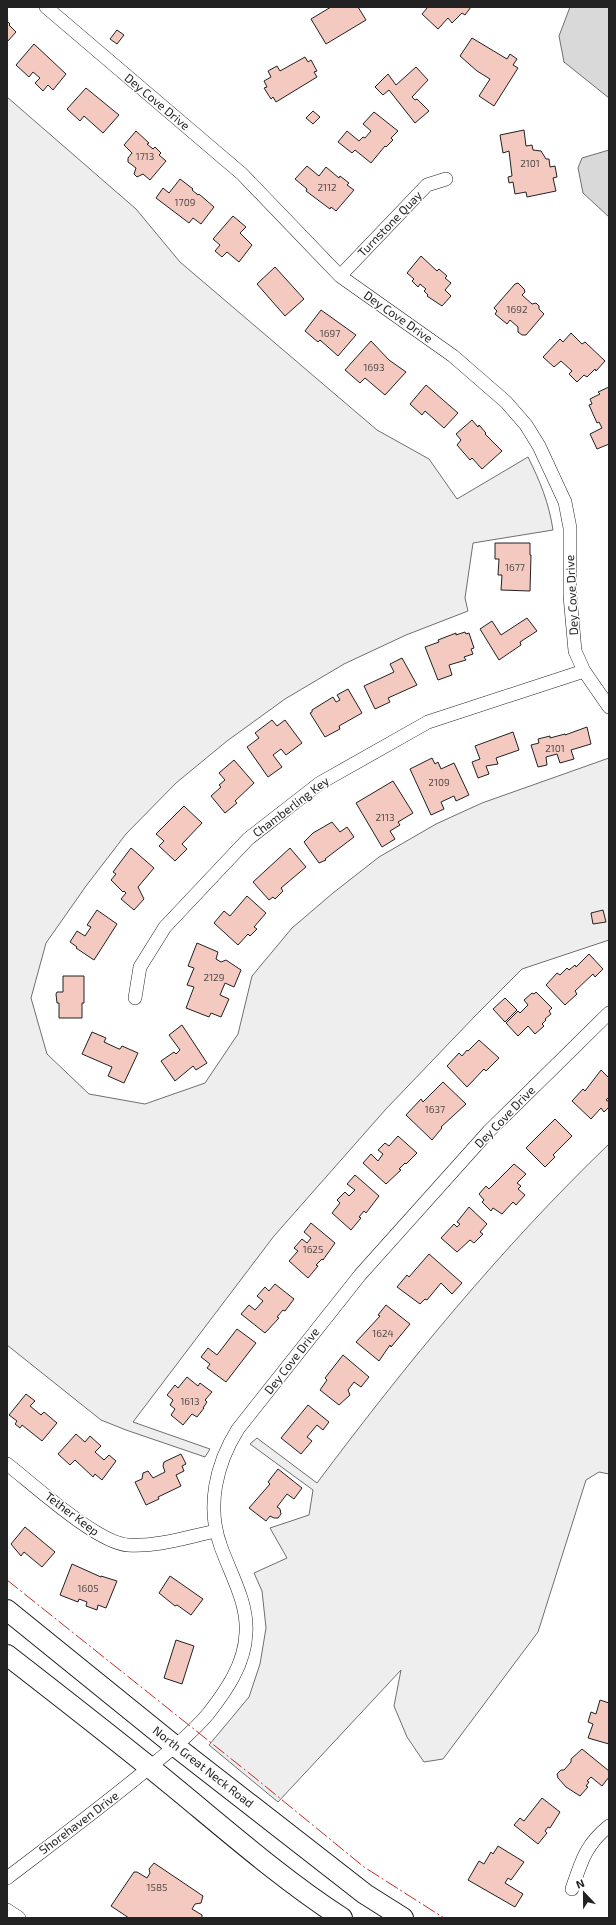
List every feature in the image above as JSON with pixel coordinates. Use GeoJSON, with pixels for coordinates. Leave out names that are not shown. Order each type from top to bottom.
{"type":"FeatureCollection","features":[{"type":"Feature","properties":{"kind":"main road","name":"North Great Neck Road"},"geometry":{"type":"LineString","coordinates":[[7,1610],[175,1746],[365,1894],[403,1918]]}},
{"type":"Feature","properties":{"kind":"main road"},"geometry":{"type":"LineString","coordinates":[[7,1655],[150,1767],[232,1836],[320,1904],[342,1918]]}},
{"type":"Feature","properties":{"kind":"street","name":"Dey Cove Drive"},"geometry":{"type":"LineString","coordinates":[[46,7],[242,174],[340,276],[453,356],[506,402],[526,425],[539,446],[565,502],[570,528],[570,596],[575,651],[584,672],[609,707]]}},
{"type":"Feature","properties":{"kind":"street","name":"Turnstone Quay"},"geometry":{"type":"LineString","coordinates":[[340,276],[427,185],[446,179]]}},
{"type":"Feature","properties":{"kind":"street","name":"Chamberling Key"},"geometry":{"type":"LineString","coordinates":[[135,998],[140,967],[165,927],[248,839],[320,783],[428,722],[584,672]]}},
{"type":"Feature","properties":{"kind":"street","name":"Dey Cove Drive"},"geometry":{"type":"LineString","coordinates":[[150,1767],[175,1746],[207,1714],[230,1683],[239,1665],[243,1651],[246,1634],[246,1616],[240,1592],[216,1531],[215,1494],[219,1469],[223,1457],[238,1429],[360,1276],[484,1137],[609,1013]]}},
{"type":"Feature","properties":{"kind":"street","name":"Tether Keep"},"geometry":{"type":"LineString","coordinates":[[7,1464],[92,1530],[109,1540],[126,1545],[145,1545],[216,1531]]}},
{"type":"Feature","properties":{"kind":"street","name":"Shorehaven Drive"},"geometry":{"type":"LineString","coordinates":[[7,1878],[150,1767]]}},
{"type":"Feature","properties":{"kind":"street"},"geometry":{"type":"LineString","coordinates":[[572,1889],[581,1862],[596,1837],[609,1826]]}},
{"type":"Feature","properties":{"kind":"street"},"geometry":{"type":"LineString","coordinates":[[7,1910],[19,1918]]}},
{"type":"Feature","properties":{"kind":"shaded area"},"geometry":{"type":"Polygon","coordinates":[[[570,7],[609,7],[609,98],[564,62],[559,36],[570,7]]]}},
{"type":"Feature","properties":{"kind":"shaded area"},"geometry":{"type":"Polygon","coordinates":[[[7,97],[136,209],[180,262],[377,430],[429,459],[457,499],[528,457],[544,492],[553,530],[473,543],[465,598],[468,611],[406,635],[344,664],[285,699],[227,741],[176,783],[126,834],[86,886],[46,943],[31,998],[47,1054],[89,1094],[145,1104],[205,1083],[238,1034],[252,976],[292,928],[333,893],[379,857],[436,824],[482,803],[609,758],[609,940],[522,969],[386,1109],[274,1236],[133,1422],[210,1449],[205,1457],[101,1420],[7,1345],[7,97]]]}},
{"type":"Feature","properties":{"kind":"shaded area"},"geometry":{"type":"Polygon","coordinates":[[[609,150],[609,217],[583,193],[578,168],[582,158],[609,150]]]}},
{"type":"Feature","properties":{"kind":"shaded area"},"geometry":{"type":"Polygon","coordinates":[[[609,1144],[609,1474],[599,1472],[586,1480],[538,1632],[443,1759],[424,1762],[407,1737],[394,1706],[401,1670],[278,1802],[209,1745],[249,1697],[260,1664],[266,1628],[262,1591],[254,1573],[287,1558],[270,1528],[309,1515],[313,1490],[250,1444],[257,1438],[317,1483],[385,1394],[493,1265],[569,1183],[609,1144]]]}},
{"type":"Feature","properties":{"kind":"building"},"geometry":{"type":"Polygon","coordinates":[[[331,7],[358,7],[366,20],[326,44],[311,19],[331,7]]]}},
{"type":"Feature","properties":{"kind":"building"},"geometry":{"type":"Polygon","coordinates":[[[428,7],[471,7],[465,15],[462,13],[452,23],[448,18],[438,29],[422,14],[428,7]]]}},
{"type":"Feature","properties":{"kind":"building"},"geometry":{"type":"Polygon","coordinates":[[[7,21],[16,32],[7,42],[7,21]]]}},
{"type":"Feature","properties":{"kind":"building"},"geometry":{"type":"Polygon","coordinates":[[[117,30],[124,35],[117,44],[110,39],[117,30]]]}},
{"type":"Feature","properties":{"kind":"building"},"geometry":{"type":"Polygon","coordinates":[[[472,38],[507,59],[510,54],[517,59],[513,65],[518,68],[494,106],[479,96],[490,79],[477,71],[460,56],[472,38]]]}},
{"type":"Feature","properties":{"kind":"building"},"geometry":{"type":"Polygon","coordinates":[[[34,44],[66,74],[53,90],[48,85],[43,91],[35,83],[40,78],[33,72],[29,77],[16,65],[34,44]]]}},
{"type":"Feature","properties":{"kind":"building"},"geometry":{"type":"Polygon","coordinates":[[[305,57],[308,62],[311,60],[317,71],[314,72],[317,77],[276,102],[273,97],[271,99],[264,88],[267,87],[264,81],[271,77],[268,71],[277,66],[280,71],[305,57]]]}},
{"type":"Feature","properties":{"kind":"building"},"geometry":{"type":"Polygon","coordinates":[[[416,67],[428,80],[412,97],[415,100],[417,99],[429,111],[415,123],[389,90],[383,95],[375,87],[388,74],[396,85],[416,67]]]}},
{"type":"Feature","properties":{"kind":"building"},"geometry":{"type":"Polygon","coordinates":[[[86,88],[119,115],[103,133],[84,116],[80,121],[67,109],[86,88]]]}},
{"type":"Feature","properties":{"kind":"building"},"geometry":{"type":"Polygon","coordinates":[[[313,111],[320,117],[313,124],[306,118],[313,111]]]}},
{"type":"Feature","properties":{"kind":"building"},"geometry":{"type":"Polygon","coordinates":[[[374,112],[398,131],[391,138],[393,140],[386,147],[385,146],[371,163],[355,150],[352,153],[338,142],[347,131],[359,141],[363,137],[365,138],[371,131],[363,124],[374,112]]]}},
{"type":"Feature","properties":{"kind":"building"},"geometry":{"type":"Polygon","coordinates":[[[524,130],[526,146],[532,145],[533,150],[541,151],[546,159],[549,159],[550,167],[555,166],[557,177],[553,178],[556,191],[527,197],[526,192],[515,194],[513,182],[509,183],[508,177],[512,176],[509,151],[503,153],[500,135],[524,130]]]}},
{"type":"Feature","properties":{"kind":"building"},"geometry":{"type":"Polygon","coordinates":[[[136,131],[149,143],[147,144],[153,149],[155,147],[161,153],[159,155],[166,161],[150,180],[143,174],[137,177],[134,174],[136,168],[128,162],[128,158],[132,153],[124,145],[136,131]]]}},
{"type":"Feature","properties":{"kind":"building"},"geometry":{"type":"Polygon","coordinates":[[[307,166],[319,176],[326,167],[339,178],[340,176],[349,183],[347,185],[354,190],[336,211],[331,207],[330,209],[306,191],[307,189],[295,179],[307,166]]]}},
{"type":"Feature","properties":{"kind":"building"},"geometry":{"type":"Polygon","coordinates":[[[180,179],[214,207],[201,224],[193,218],[189,223],[156,198],[163,188],[169,193],[180,179]]]}},
{"type":"Feature","properties":{"kind":"building"},"geometry":{"type":"Polygon","coordinates":[[[233,216],[246,227],[240,233],[252,245],[239,262],[227,252],[222,257],[215,251],[220,245],[213,239],[233,216]]]}},
{"type":"Feature","properties":{"kind":"building"},"geometry":{"type":"Polygon","coordinates":[[[421,256],[437,271],[439,269],[447,276],[445,278],[451,283],[445,290],[451,296],[442,306],[427,296],[428,295],[424,291],[426,289],[420,284],[418,287],[412,281],[414,279],[407,273],[421,256]]]}},
{"type":"Feature","properties":{"kind":"building"},"geometry":{"type":"Polygon","coordinates":[[[275,267],[304,299],[285,316],[257,284],[275,267]]]}},
{"type":"Feature","properties":{"kind":"building"},"geometry":{"type":"Polygon","coordinates":[[[518,283],[525,292],[522,295],[532,304],[536,303],[544,314],[526,335],[522,335],[518,332],[518,327],[510,320],[507,324],[495,314],[497,311],[494,308],[515,284],[518,283]]]}},
{"type":"Feature","properties":{"kind":"building"},"geometry":{"type":"Polygon","coordinates":[[[321,310],[356,335],[338,356],[320,340],[318,342],[305,331],[321,310]]]}},
{"type":"Feature","properties":{"kind":"building"},"geometry":{"type":"Polygon","coordinates":[[[571,333],[582,344],[585,342],[605,361],[596,371],[595,369],[587,377],[584,375],[577,382],[569,374],[572,371],[561,361],[554,367],[543,357],[560,339],[563,342],[571,333]]]}},
{"type":"Feature","properties":{"kind":"building"},"geometry":{"type":"Polygon","coordinates":[[[371,341],[389,360],[406,372],[385,395],[365,378],[360,383],[345,370],[371,341]]]}},
{"type":"Feature","properties":{"kind":"building"},"geometry":{"type":"Polygon","coordinates":[[[426,385],[458,413],[444,428],[425,411],[422,415],[410,404],[426,385]]]}},
{"type":"Feature","properties":{"kind":"building"},"geometry":{"type":"Polygon","coordinates":[[[609,387],[609,444],[597,449],[590,434],[602,428],[599,422],[597,423],[589,405],[592,404],[590,399],[600,394],[598,392],[609,387]]]}},
{"type":"Feature","properties":{"kind":"building"},"geometry":{"type":"Polygon","coordinates":[[[472,420],[478,427],[479,425],[486,433],[485,434],[502,451],[482,469],[472,458],[470,460],[457,445],[461,440],[456,434],[472,420]]]}},
{"type":"Feature","properties":{"kind":"building"},"geometry":{"type":"Polygon","coordinates":[[[495,543],[530,543],[530,591],[501,590],[502,575],[498,575],[499,559],[495,559],[495,543]]]}},
{"type":"Feature","properties":{"kind":"building"},"geometry":{"type":"Polygon","coordinates":[[[527,618],[537,631],[520,642],[521,645],[499,660],[480,629],[492,621],[501,635],[527,618]]]}},
{"type":"Feature","properties":{"kind":"building"},"geometry":{"type":"Polygon","coordinates":[[[465,632],[466,634],[469,633],[474,648],[471,649],[473,654],[464,657],[466,660],[449,665],[452,675],[438,680],[425,647],[439,642],[438,640],[456,633],[456,635],[465,632]]]}},
{"type":"Feature","properties":{"kind":"building"},"geometry":{"type":"Polygon","coordinates":[[[402,658],[417,685],[388,698],[390,702],[375,709],[364,686],[394,672],[390,664],[402,658]]]}},
{"type":"Feature","properties":{"kind":"building"},"geometry":{"type":"Polygon","coordinates":[[[348,689],[362,713],[339,726],[340,729],[325,737],[310,713],[312,710],[333,697],[336,702],[340,700],[337,695],[348,689]]]}},
{"type":"Feature","properties":{"kind":"building"},"geometry":{"type":"Polygon","coordinates":[[[272,720],[277,726],[285,720],[302,743],[286,755],[281,749],[273,755],[282,767],[268,777],[247,747],[259,738],[255,733],[272,720]]]}},
{"type":"Feature","properties":{"kind":"building"},"geometry":{"type":"Polygon","coordinates":[[[587,727],[591,744],[571,750],[574,759],[560,763],[557,754],[546,757],[547,765],[538,767],[531,745],[539,743],[538,739],[550,736],[550,738],[565,735],[587,727]]]}},
{"type":"Feature","properties":{"kind":"building"},"geometry":{"type":"Polygon","coordinates":[[[513,732],[519,750],[496,758],[498,764],[486,766],[489,774],[478,778],[472,762],[480,759],[475,746],[513,732]]]}},
{"type":"Feature","properties":{"kind":"building"},"geometry":{"type":"Polygon","coordinates":[[[432,758],[435,764],[438,762],[441,769],[454,763],[469,795],[456,801],[454,796],[441,802],[444,809],[431,815],[410,769],[432,758]]]}},
{"type":"Feature","properties":{"kind":"building"},"geometry":{"type":"Polygon","coordinates":[[[234,760],[254,783],[235,801],[237,803],[225,813],[211,796],[221,787],[219,785],[225,780],[219,773],[234,760]]]}},
{"type":"Feature","properties":{"kind":"building"},"geometry":{"type":"Polygon","coordinates":[[[393,781],[413,813],[398,822],[400,825],[390,831],[395,839],[382,847],[356,803],[393,781]]]}},
{"type":"Feature","properties":{"kind":"building"},"geometry":{"type":"Polygon","coordinates":[[[184,806],[202,823],[182,844],[187,849],[175,861],[159,846],[164,841],[156,834],[184,806]]]}},
{"type":"Feature","properties":{"kind":"building"},"geometry":{"type":"Polygon","coordinates":[[[332,822],[340,832],[347,827],[354,837],[325,859],[326,860],[319,863],[304,842],[313,833],[332,822]]]}},
{"type":"Feature","properties":{"kind":"building"},"geometry":{"type":"Polygon","coordinates":[[[131,848],[154,868],[138,887],[144,899],[134,910],[121,899],[126,893],[124,891],[123,892],[111,880],[116,874],[113,872],[131,848]]]}},
{"type":"Feature","properties":{"kind":"building"},"geometry":{"type":"Polygon","coordinates":[[[290,848],[306,867],[281,888],[283,891],[275,899],[273,897],[269,900],[253,882],[290,848]]]}},
{"type":"Feature","properties":{"kind":"building"},"geometry":{"type":"Polygon","coordinates":[[[247,896],[266,913],[254,927],[257,929],[250,936],[248,934],[238,945],[214,923],[224,911],[230,916],[247,896]]]}},
{"type":"Feature","properties":{"kind":"building"},"geometry":{"type":"Polygon","coordinates":[[[97,910],[117,924],[94,960],[70,942],[77,931],[85,936],[91,927],[87,925],[97,910]]]}},
{"type":"Feature","properties":{"kind":"building"},"geometry":{"type":"Polygon","coordinates":[[[603,910],[606,922],[593,924],[591,913],[603,910]]]}},
{"type":"Feature","properties":{"kind":"building"},"geometry":{"type":"Polygon","coordinates":[[[197,943],[218,952],[216,959],[221,962],[226,960],[241,970],[234,987],[225,983],[220,995],[229,999],[221,1017],[211,1013],[209,1017],[186,1008],[194,987],[187,985],[194,968],[188,966],[197,943]]]}},
{"type":"Feature","properties":{"kind":"building"},"geometry":{"type":"Polygon","coordinates":[[[589,954],[603,969],[595,977],[593,974],[575,991],[577,994],[565,1005],[546,985],[557,973],[560,975],[567,968],[569,970],[575,965],[576,967],[589,954]]]}},
{"type":"Feature","properties":{"kind":"building"},"geometry":{"type":"Polygon","coordinates":[[[63,976],[84,976],[84,1003],[82,1003],[82,1018],[59,1018],[59,1003],[57,1003],[56,994],[57,992],[63,992],[63,976]]]}},
{"type":"Feature","properties":{"kind":"building"},"geometry":{"type":"Polygon","coordinates":[[[536,992],[552,1008],[549,1011],[551,1014],[542,1024],[544,1026],[535,1034],[528,1026],[518,1036],[506,1023],[518,1011],[520,1013],[528,1005],[524,1000],[532,993],[534,994],[536,992]]]}},
{"type":"Feature","properties":{"kind":"building"},"geometry":{"type":"Polygon","coordinates":[[[505,998],[517,1010],[505,1022],[493,1009],[505,998]]]}},
{"type":"Feature","properties":{"kind":"building"},"geometry":{"type":"Polygon","coordinates":[[[182,1025],[207,1063],[196,1070],[193,1066],[175,1081],[161,1061],[174,1052],[176,1054],[180,1050],[169,1035],[182,1025]]]}},
{"type":"Feature","properties":{"kind":"building"},"geometry":{"type":"Polygon","coordinates":[[[92,1032],[106,1038],[104,1042],[119,1049],[122,1046],[138,1053],[124,1083],[108,1076],[112,1067],[82,1054],[92,1032]]]}},
{"type":"Feature","properties":{"kind":"building"},"geometry":{"type":"Polygon","coordinates":[[[479,1040],[499,1058],[486,1071],[484,1069],[467,1087],[447,1066],[459,1053],[462,1056],[479,1040]]]}},
{"type":"Feature","properties":{"kind":"building"},"geometry":{"type":"Polygon","coordinates":[[[601,1070],[609,1078],[609,1097],[606,1100],[609,1102],[609,1107],[604,1112],[601,1108],[591,1119],[572,1101],[583,1089],[585,1091],[601,1070]]]}},
{"type":"Feature","properties":{"kind":"building"},"geometry":{"type":"Polygon","coordinates":[[[443,1082],[466,1104],[441,1127],[442,1128],[432,1140],[406,1115],[421,1099],[423,1102],[443,1082]]]}},
{"type":"Feature","properties":{"kind":"building"},"geometry":{"type":"Polygon","coordinates":[[[555,1119],[572,1136],[553,1155],[555,1157],[545,1167],[526,1148],[555,1119]]]}},
{"type":"Feature","properties":{"kind":"building"},"geometry":{"type":"Polygon","coordinates":[[[398,1136],[417,1153],[399,1169],[401,1170],[386,1184],[363,1163],[371,1154],[378,1161],[383,1154],[378,1150],[385,1143],[389,1146],[398,1136]]]}},
{"type":"Feature","properties":{"kind":"building"},"geometry":{"type":"Polygon","coordinates":[[[514,1164],[526,1174],[517,1183],[521,1186],[518,1189],[525,1195],[516,1205],[513,1202],[502,1214],[493,1208],[491,1211],[482,1202],[484,1200],[479,1194],[486,1186],[489,1189],[514,1164]]]}},
{"type":"Feature","properties":{"kind":"building"},"geometry":{"type":"Polygon","coordinates":[[[355,1175],[379,1196],[366,1213],[364,1211],[359,1217],[361,1218],[351,1230],[332,1213],[340,1203],[337,1200],[345,1192],[349,1196],[355,1190],[347,1184],[355,1175]]]}},
{"type":"Feature","properties":{"kind":"building"},"geometry":{"type":"Polygon","coordinates":[[[469,1207],[487,1224],[480,1232],[483,1234],[474,1243],[470,1240],[457,1252],[441,1238],[454,1224],[457,1227],[460,1224],[457,1222],[469,1207]]]}},
{"type":"Feature","properties":{"kind":"building"},"geometry":{"type":"Polygon","coordinates":[[[311,1223],[335,1243],[323,1260],[322,1259],[316,1265],[318,1266],[308,1278],[289,1261],[298,1251],[294,1248],[302,1239],[307,1243],[311,1238],[304,1232],[311,1223]]]}},
{"type":"Feature","properties":{"kind":"building"},"geometry":{"type":"Polygon","coordinates":[[[429,1254],[462,1283],[452,1294],[441,1283],[427,1300],[425,1299],[420,1304],[397,1287],[407,1275],[409,1277],[429,1254]]]}},
{"type":"Feature","properties":{"kind":"building"},"geometry":{"type":"Polygon","coordinates":[[[275,1284],[294,1299],[285,1311],[283,1310],[277,1317],[279,1318],[265,1333],[241,1314],[249,1305],[255,1310],[263,1301],[257,1296],[265,1287],[269,1291],[275,1284]]]}},
{"type":"Feature","properties":{"kind":"building"},"geometry":{"type":"Polygon","coordinates":[[[386,1305],[410,1324],[391,1347],[390,1345],[379,1361],[356,1342],[380,1316],[378,1315],[386,1305]]]}},
{"type":"Feature","properties":{"kind":"building"},"geometry":{"type":"Polygon","coordinates":[[[237,1329],[256,1343],[226,1382],[207,1368],[210,1364],[201,1357],[208,1348],[217,1355],[237,1329]]]}},
{"type":"Feature","properties":{"kind":"building"},"geometry":{"type":"Polygon","coordinates":[[[343,1355],[369,1377],[361,1387],[354,1382],[348,1390],[350,1395],[339,1405],[320,1390],[327,1380],[325,1378],[343,1355]]]}},
{"type":"Feature","properties":{"kind":"building"},"geometry":{"type":"Polygon","coordinates":[[[187,1377],[198,1386],[200,1383],[212,1392],[205,1400],[207,1402],[197,1417],[192,1414],[183,1425],[171,1415],[175,1409],[170,1405],[173,1400],[167,1395],[175,1385],[178,1388],[187,1377]]]}},
{"type":"Feature","properties":{"kind":"building"},"geometry":{"type":"Polygon","coordinates":[[[26,1394],[35,1401],[30,1406],[41,1415],[44,1412],[57,1423],[42,1441],[22,1425],[20,1428],[15,1424],[17,1421],[9,1415],[26,1394]]]}},
{"type":"Feature","properties":{"kind":"building"},"geometry":{"type":"Polygon","coordinates":[[[308,1405],[329,1422],[323,1430],[317,1425],[307,1437],[312,1441],[301,1454],[281,1438],[308,1405]]]}},
{"type":"Feature","properties":{"kind":"building"},"geometry":{"type":"Polygon","coordinates":[[[76,1434],[85,1442],[90,1436],[101,1446],[95,1452],[104,1460],[109,1455],[116,1461],[102,1480],[95,1474],[93,1477],[75,1460],[70,1465],[58,1454],[76,1434]]]}},
{"type":"Feature","properties":{"kind":"building"},"geometry":{"type":"Polygon","coordinates":[[[181,1454],[186,1464],[182,1466],[184,1471],[176,1475],[181,1486],[158,1497],[159,1499],[146,1505],[135,1482],[142,1479],[143,1473],[148,1471],[153,1478],[165,1472],[163,1466],[164,1462],[181,1454]]]}},
{"type":"Feature","properties":{"kind":"building"},"geometry":{"type":"Polygon","coordinates":[[[278,1469],[302,1488],[294,1499],[287,1494],[277,1507],[280,1509],[281,1514],[278,1518],[270,1516],[266,1521],[249,1508],[270,1484],[268,1482],[278,1469]]]}},
{"type":"Feature","properties":{"kind":"building"},"geometry":{"type":"Polygon","coordinates":[[[25,1527],[55,1552],[42,1567],[24,1552],[21,1556],[11,1544],[25,1527]]]}},
{"type":"Feature","properties":{"kind":"building"},"geometry":{"type":"Polygon","coordinates":[[[72,1564],[101,1577],[117,1581],[106,1608],[98,1605],[97,1610],[86,1606],[87,1602],[79,1599],[78,1602],[60,1595],[72,1564]]]}},
{"type":"Feature","properties":{"kind":"building"},"geometry":{"type":"Polygon","coordinates":[[[170,1576],[203,1599],[191,1615],[177,1605],[175,1606],[159,1593],[170,1576]]]}},
{"type":"Feature","properties":{"kind":"building"},"geometry":{"type":"Polygon","coordinates":[[[176,1640],[194,1646],[182,1684],[164,1678],[176,1640]]]}},
{"type":"Feature","properties":{"kind":"building"},"geometry":{"type":"Polygon","coordinates":[[[600,1700],[609,1703],[609,1744],[588,1738],[593,1724],[588,1722],[591,1712],[596,1714],[600,1700]]]}},
{"type":"Feature","properties":{"kind":"building"},"geometry":{"type":"Polygon","coordinates":[[[582,1749],[609,1771],[609,1777],[602,1786],[591,1777],[587,1781],[589,1782],[586,1786],[588,1787],[580,1796],[566,1787],[558,1778],[557,1774],[561,1770],[564,1770],[571,1762],[571,1759],[582,1749]]]}},
{"type":"Feature","properties":{"kind":"building"},"geometry":{"type":"Polygon","coordinates":[[[542,1798],[560,1812],[550,1828],[548,1827],[545,1831],[547,1833],[538,1844],[514,1825],[520,1818],[524,1821],[542,1798]]]}},
{"type":"Feature","properties":{"kind":"building"},"geometry":{"type":"Polygon","coordinates":[[[498,1846],[524,1862],[511,1880],[508,1878],[505,1883],[523,1894],[515,1907],[468,1880],[479,1861],[484,1864],[491,1852],[493,1854],[498,1846]]]}},
{"type":"Feature","properties":{"kind":"building"},"geometry":{"type":"Polygon","coordinates":[[[154,1863],[203,1896],[201,1903],[195,1904],[192,1909],[202,1915],[202,1918],[129,1918],[111,1906],[134,1872],[137,1872],[147,1878],[150,1873],[149,1869],[154,1863]]]}},
{"type":"Feature","properties":{"kind":"power"},"geometry":{"type":"LineString","coordinates":[[7,1580],[254,1777],[364,1867],[444,1918]]}}]}
